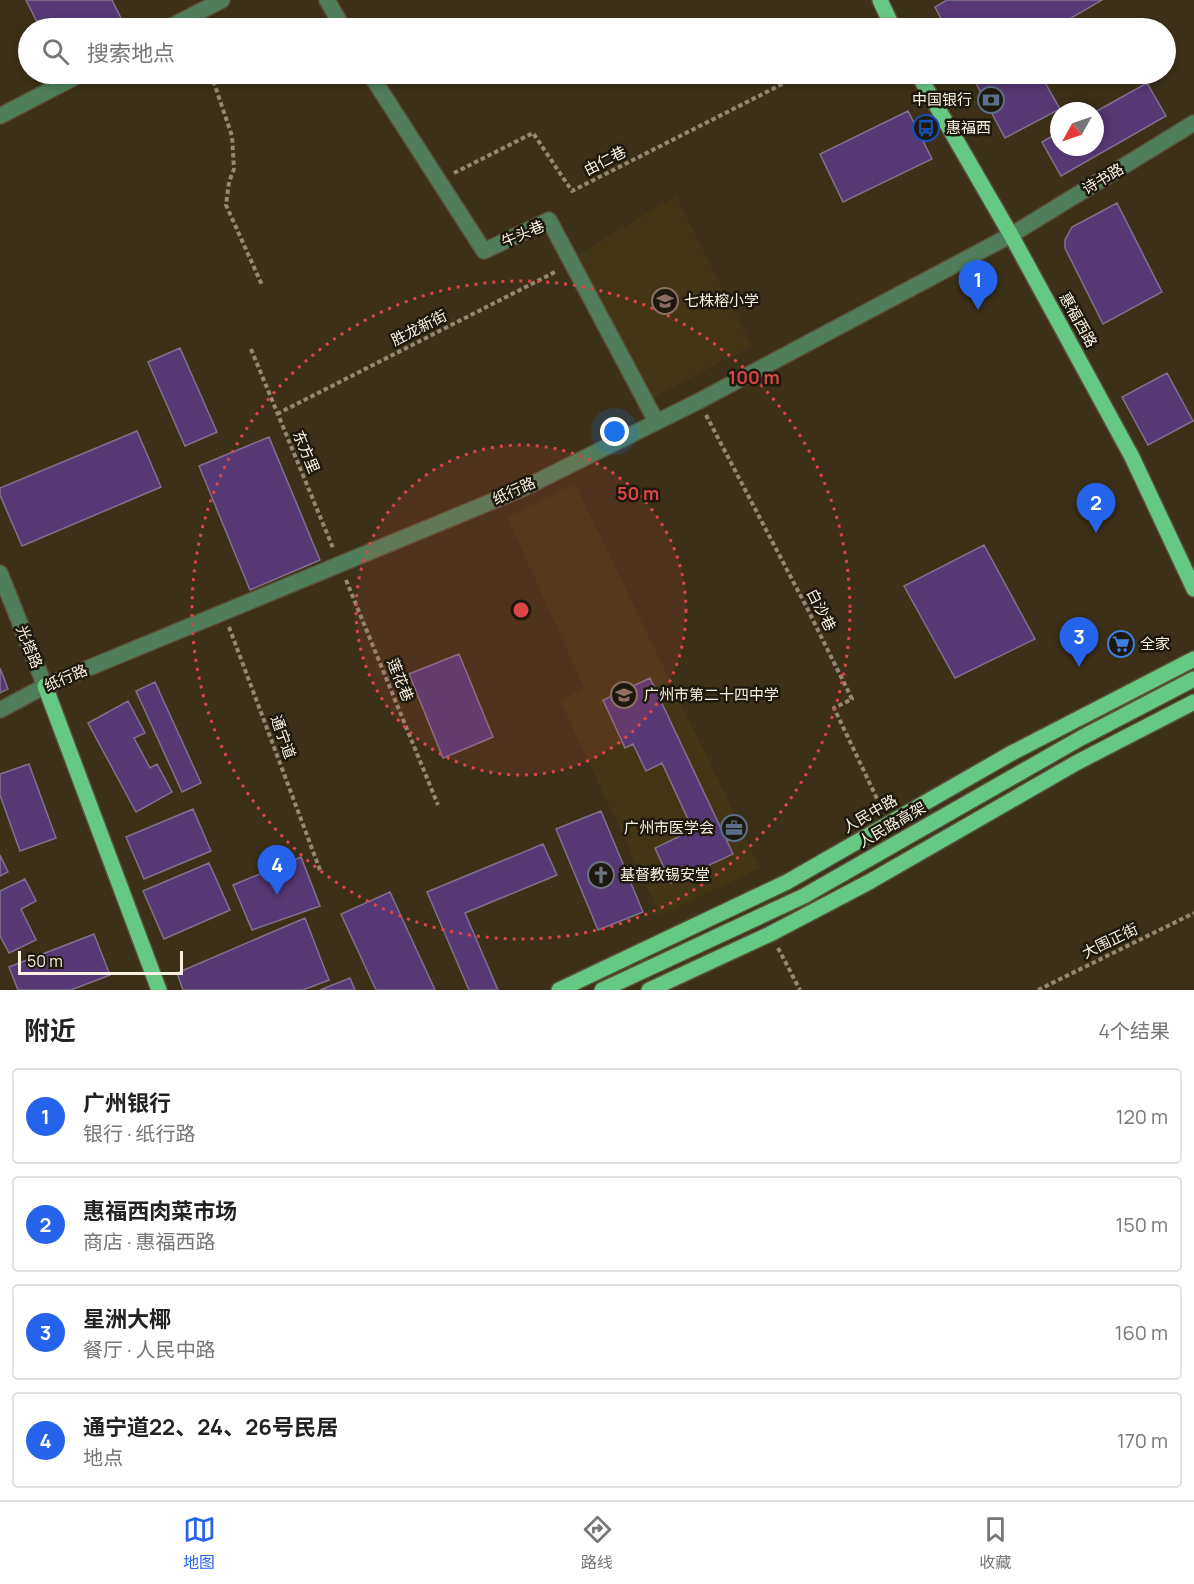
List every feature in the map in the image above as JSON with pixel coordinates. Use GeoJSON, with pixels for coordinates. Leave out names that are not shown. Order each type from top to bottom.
{"type":"FeatureCollection","features":[{"type":"Feature","properties":{"kind":"main road"},"geometry":{"type":"LineString","coordinates":[[880,0],[888,18]]}},
{"type":"Feature","properties":{"kind":"main road","name":"惠福西路"},"geometry":{"type":"LineString","coordinates":[[924,84],[1011,235],[1132,457],[1194,589]]}},
{"type":"Feature","properties":{"kind":"main road","name":"人民中路"},"geometry":{"type":"LineString","coordinates":[[559,990],[787,882],[1059,727],[1194,659]]}},
{"type":"Feature","properties":{"kind":"main road","name":"人民路高架"},"geometry":{"type":"LineString","coordinates":[[602,990],[804,896],[1081,738],[1194,678]]}},
{"type":"Feature","properties":{"kind":"main road"},"geometry":{"type":"LineString","coordinates":[[45,686],[159,990]]}},
{"type":"Feature","properties":{"kind":"main road"},"geometry":{"type":"LineString","coordinates":[[649,990],[771,934],[869,882],[1068,767],[1194,702]]}},
{"type":"Feature","properties":{"kind":"street"},"geometry":{"type":"LineString","coordinates":[[187,18],[222,0]]}},
{"type":"Feature","properties":{"kind":"street"},"geometry":{"type":"LineString","coordinates":[[327,0],[337,18]]}},
{"type":"Feature","properties":{"kind":"street"},"geometry":{"type":"LineString","coordinates":[[0,116],[62,84]]}},
{"type":"Feature","properties":{"kind":"street","name":"牛头巷"},"geometry":{"type":"LineString","coordinates":[[377,84],[484,251],[549,220],[656,421]]}},
{"type":"Feature","properties":{"kind":"street","name":"诗书路"},"geometry":{"type":"LineString","coordinates":[[1011,235],[1194,123]]}},
{"type":"Feature","properties":{"kind":"street","name":"纸行路"},"geometry":{"type":"LineString","coordinates":[[0,710],[45,686],[522,489],[699,401],[1011,235]]}},
{"type":"Feature","properties":{"kind":"street","name":"光塔路"},"geometry":{"type":"LineString","coordinates":[[0,573],[45,686]]}},
{"type":"Feature","properties":{"kind":"path"},"geometry":{"type":"LineString","coordinates":[[214,84],[232,136],[234,169],[226,205],[262,285]]}},
{"type":"Feature","properties":{"kind":"path","name":"由仁巷"},"geometry":{"type":"LineString","coordinates":[[440,180],[533,134],[572,191],[782,84]]}},
{"type":"Feature","properties":{"kind":"path","name":"胜龙新街"},"geometry":{"type":"LineString","coordinates":[[277,414],[572,264]]}},
{"type":"Feature","properties":{"kind":"path","name":"东方里"},"geometry":{"type":"LineString","coordinates":[[251,349],[340,564]]}},
{"type":"Feature","properties":{"kind":"path","name":"白沙巷"},"geometry":{"type":"LineString","coordinates":[[699,401],[852,699],[834,708],[890,824]]}},
{"type":"Feature","properties":{"kind":"path","name":"莲花巷"},"geometry":{"type":"LineString","coordinates":[[340,564],[438,805]]}},
{"type":"Feature","properties":{"kind":"path","name":"通宁道"},"geometry":{"type":"LineString","coordinates":[[224,612],[320,870]]}},
{"type":"Feature","properties":{"kind":"path","name":"大围正街"},"geometry":{"type":"LineString","coordinates":[[1038,990],[1194,913]]}},
{"type":"Feature","properties":{"kind":"path"},"geometry":{"type":"LineString","coordinates":[[771,934],[800,990]]}},
{"type":"Feature","properties":{"kind":"shaded area","name":"七株榕小学"},"geometry":{"type":"Polygon","coordinates":[[[676,196],[752,346],[650,399],[577,255],[676,196]]]}},
{"type":"Feature","properties":{"kind":"shaded area","name":"广州市第二十四中学"},"geometry":{"type":"Polygon","coordinates":[[[575,483],[760,868],[660,915],[560,701],[584,688],[507,517],[575,483]]]}},
{"type":"Feature","properties":{"kind":"building"},"geometry":{"type":"Polygon","coordinates":[[[26,0],[112,0],[121,18],[35,18],[26,0]]]}},
{"type":"Feature","properties":{"kind":"building"},"geometry":{"type":"Polygon","coordinates":[[[947,0],[1102,0],[1071,18],[941,18],[935,7],[947,0]]]}},
{"type":"Feature","properties":{"kind":"building"},"geometry":{"type":"Polygon","coordinates":[[[976,84],[1046,84],[1056,102],[1050,102],[1050,114],[1005,138],[976,84]]]}},
{"type":"Feature","properties":{"kind":"building"},"geometry":{"type":"Polygon","coordinates":[[[1148,84],[1166,116],[1104,151],[1104,107],[1148,84]]]}},
{"type":"Feature","properties":{"kind":"building"},"geometry":{"type":"Polygon","coordinates":[[[908,111],[932,159],[843,202],[820,154],[908,111]]]}},
{"type":"Feature","properties":{"kind":"building"},"geometry":{"type":"Polygon","coordinates":[[[1050,137],[1050,156],[1096,156],[1061,176],[1042,142],[1050,137]]]}},
{"type":"Feature","properties":{"kind":"building"},"geometry":{"type":"Polygon","coordinates":[[[1117,203],[1162,292],[1103,324],[1065,248],[1065,240],[1072,227],[1117,203]]]}},
{"type":"Feature","properties":{"kind":"building"},"geometry":{"type":"Polygon","coordinates":[[[180,348],[217,432],[185,446],[148,362],[180,348]]]}},
{"type":"Feature","properties":{"kind":"building"},"geometry":{"type":"Polygon","coordinates":[[[1167,373],[1193,421],[1148,445],[1122,397],[1167,373]]]}},
{"type":"Feature","properties":{"kind":"building"},"geometry":{"type":"Polygon","coordinates":[[[137,431],[161,487],[22,546],[0,495],[0,488],[137,431]]]}},
{"type":"Feature","properties":{"kind":"building"},"geometry":{"type":"Polygon","coordinates":[[[269,437],[320,560],[250,590],[199,466],[269,437]]]}},
{"type":"Feature","properties":{"kind":"building"},"geometry":{"type":"Polygon","coordinates":[[[984,545],[1035,639],[955,678],[904,586],[984,545]]]}},
{"type":"Feature","properties":{"kind":"building"},"geometry":{"type":"Polygon","coordinates":[[[459,654],[493,737],[443,758],[409,674],[459,654]]]}},
{"type":"Feature","properties":{"kind":"building"},"geometry":{"type":"Polygon","coordinates":[[[0,668],[8,689],[0,693],[0,668]]]}},
{"type":"Feature","properties":{"kind":"building"},"geometry":{"type":"Polygon","coordinates":[[[650,678],[733,854],[671,883],[655,848],[693,830],[662,763],[646,771],[633,744],[625,748],[603,700],[650,678]]]}},
{"type":"Feature","properties":{"kind":"building"},"geometry":{"type":"Polygon","coordinates":[[[155,682],[201,783],[182,792],[136,691],[155,682]]]}},
{"type":"Feature","properties":{"kind":"building"},"geometry":{"type":"Polygon","coordinates":[[[128,701],[145,733],[134,738],[150,768],[157,764],[172,792],[136,812],[88,723],[128,701]]]}},
{"type":"Feature","properties":{"kind":"building"},"geometry":{"type":"Polygon","coordinates":[[[29,764],[56,838],[20,851],[0,795],[0,774],[29,764]]]}},
{"type":"Feature","properties":{"kind":"building"},"geometry":{"type":"Polygon","coordinates":[[[193,809],[211,851],[144,879],[126,837],[193,809]]]}},
{"type":"Feature","properties":{"kind":"building","name":"基督教锡安堂"},"geometry":{"type":"Polygon","coordinates":[[[601,811],[643,912],[598,930],[556,829],[601,811]]]}},
{"type":"Feature","properties":{"kind":"building"},"geometry":{"type":"Polygon","coordinates":[[[543,844],[557,875],[465,913],[498,990],[469,990],[427,892],[543,844]]]}},
{"type":"Feature","properties":{"kind":"building"},"geometry":{"type":"Polygon","coordinates":[[[0,855],[8,872],[0,876],[0,855]]]}},
{"type":"Feature","properties":{"kind":"building"},"geometry":{"type":"Polygon","coordinates":[[[301,857],[320,906],[252,930],[233,885],[301,857]]]}},
{"type":"Feature","properties":{"kind":"building"},"geometry":{"type":"Polygon","coordinates":[[[209,863],[230,910],[164,939],[143,891],[209,863]]]}},
{"type":"Feature","properties":{"kind":"building"},"geometry":{"type":"Polygon","coordinates":[[[25,879],[36,901],[21,909],[36,940],[9,953],[0,936],[0,891],[25,879]]]}},
{"type":"Feature","properties":{"kind":"building"},"geometry":{"type":"Polygon","coordinates":[[[390,892],[435,990],[376,990],[341,914],[390,892]]]}},
{"type":"Feature","properties":{"kind":"building"},"geometry":{"type":"Polygon","coordinates":[[[305,918],[329,980],[303,990],[183,990],[177,973],[305,918]]]}},
{"type":"Feature","properties":{"kind":"building"},"geometry":{"type":"Polygon","coordinates":[[[94,934],[110,975],[71,990],[18,990],[9,967],[94,934]]]}},
{"type":"Feature","properties":{"kind":"building"},"geometry":{"type":"Polygon","coordinates":[[[350,978],[355,990],[320,990],[350,978]]]}},
{"type":"Feature","properties":{"kind":"place","name":"中国银行"},"geometry":{"type":"Point","coordinates":[991,100]}},
{"type":"Feature","properties":{"kind":"place","name":"惠福西"},"geometry":{"type":"Point","coordinates":[926,128]}},
{"type":"Feature","properties":{"kind":"place","name":"七株榕小学"},"geometry":{"type":"Point","coordinates":[665,301]}},
{"type":"Feature","properties":{"kind":"place","name":"广州银行"},"geometry":{"type":"Point","coordinates":[978,310]}},
{"type":"Feature","properties":{"kind":"place","name":"惠福西肉菜市场"},"geometry":{"type":"Point","coordinates":[1096,533]}},
{"type":"Feature","properties":{"kind":"place","name":"全家"},"geometry":{"type":"Point","coordinates":[1121,644]}},
{"type":"Feature","properties":{"kind":"place","name":"星洲大椰"},"geometry":{"type":"Point","coordinates":[1079,667]}},
{"type":"Feature","properties":{"kind":"place","name":"广州市第二十四中学"},"geometry":{"type":"Point","coordinates":[624,695]}},
{"type":"Feature","properties":{"kind":"place","name":"广州市医学会"},"geometry":{"type":"Point","coordinates":[734,828]}},
{"type":"Feature","properties":{"kind":"place","name":"基督教锡安堂"},"geometry":{"type":"Point","coordinates":[601,875]}},
{"type":"Feature","properties":{"kind":"place","name":"通宁道22、24、26号民居"},"geometry":{"type":"Point","coordinates":[277,895]}}]}
